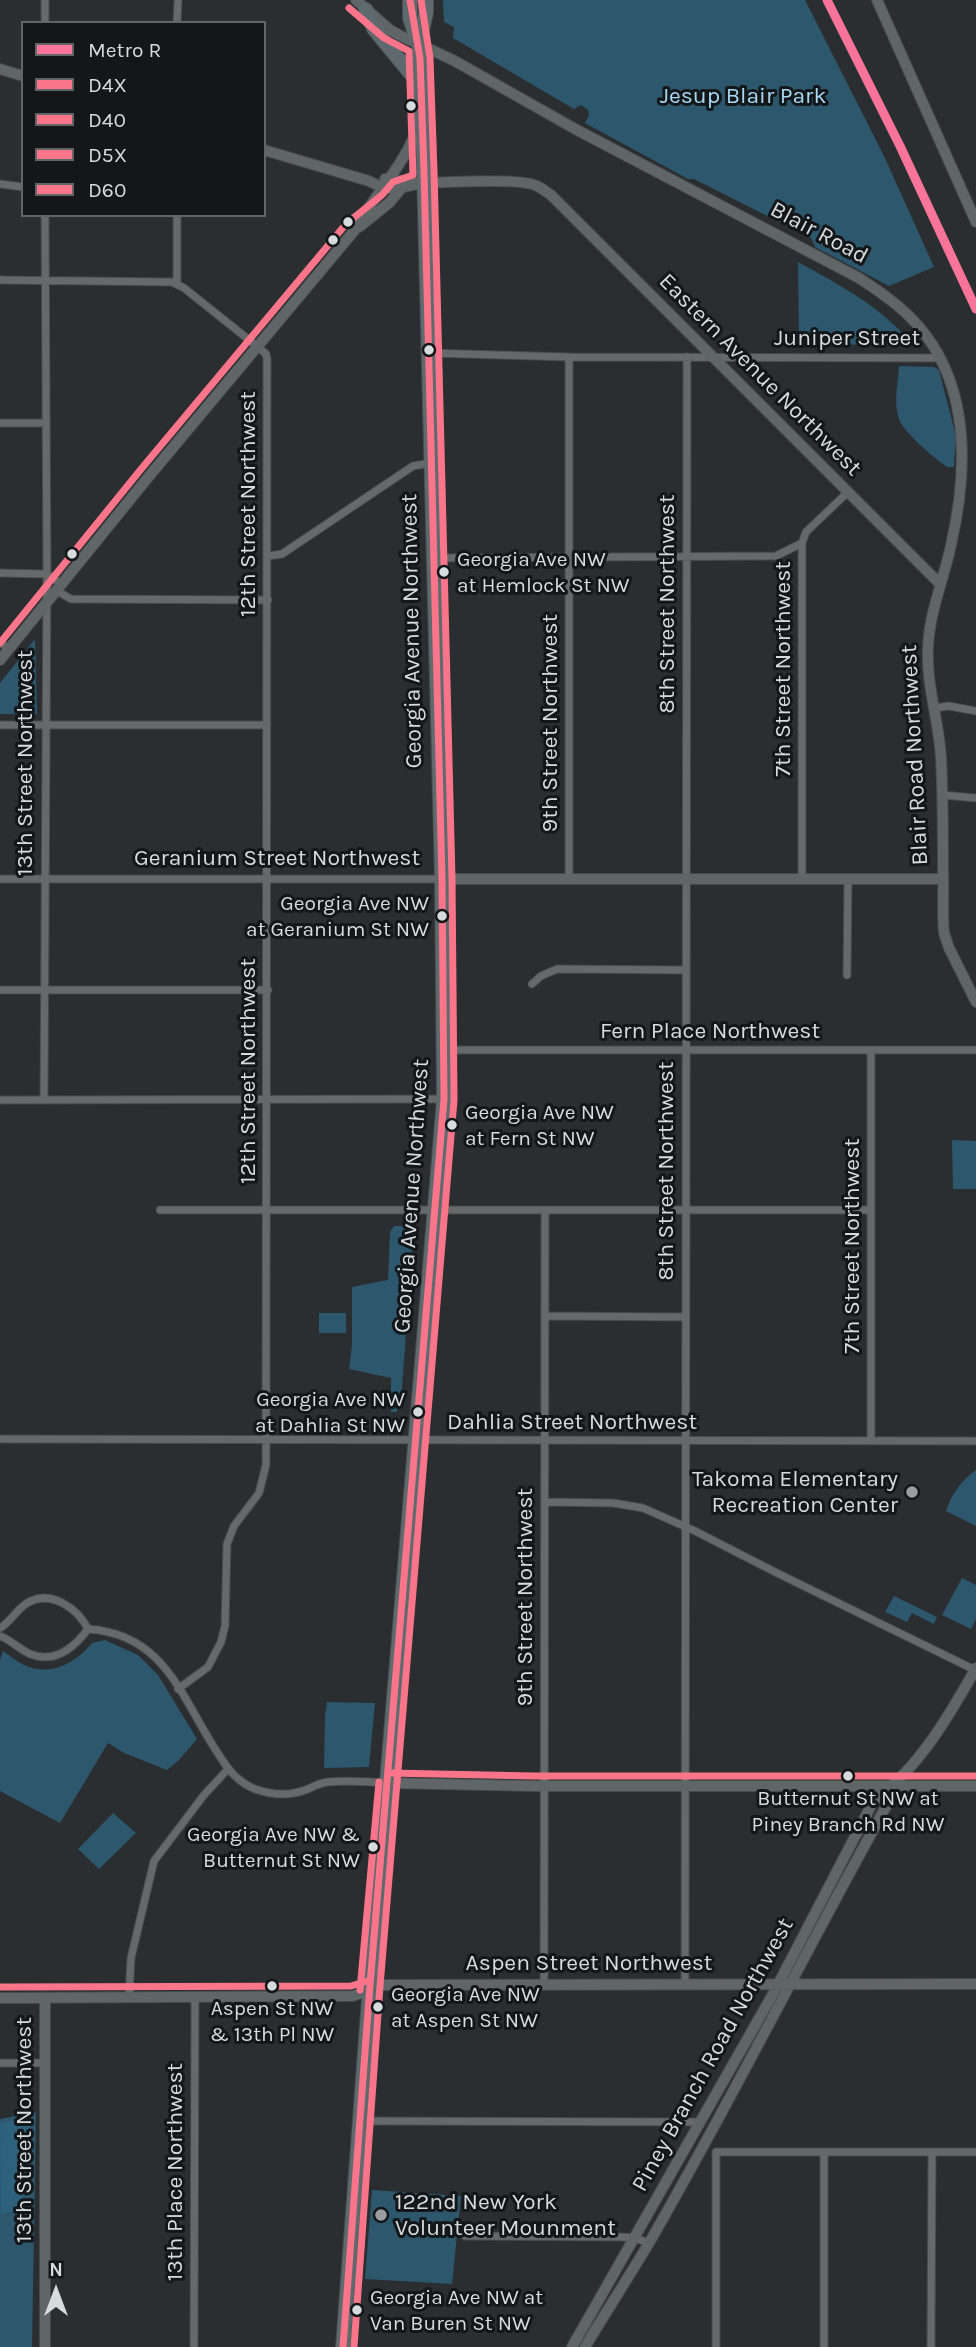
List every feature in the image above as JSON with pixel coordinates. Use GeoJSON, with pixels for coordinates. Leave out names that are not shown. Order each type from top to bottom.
{"type":"FeatureCollection","features":[{"type":"Feature","properties":{"kind":"highway"},"geometry":{"type":"LineString","coordinates":[[410,0],[410,18],[419,44]]}},
{"type":"Feature","properties":{"kind":"highway"},"geometry":{"type":"LineString","coordinates":[[419,44],[426,0]]}},
{"type":"Feature","properties":{"kind":"highway"},"geometry":{"type":"LineString","coordinates":[[361,5],[374,29],[421,86]]}},
{"type":"Feature","properties":{"kind":"highway","name":"Georgia Avenue Northwest"},"geometry":{"type":"LineString","coordinates":[[343,2347],[444,1099],[442,879],[419,44]]}},
{"type":"Feature","properties":{"kind":"street"},"geometry":{"type":"LineString","coordinates":[[45,21],[46,0]]}},
{"type":"Feature","properties":{"kind":"street"},"geometry":{"type":"LineString","coordinates":[[177,21],[178,0]]}},
{"type":"Feature","properties":{"kind":"street"},"geometry":{"type":"LineString","coordinates":[[877,0],[976,222]]}},
{"type":"Feature","properties":{"kind":"street"},"geometry":{"type":"LineString","coordinates":[[361,5],[390,30],[419,44]]}},
{"type":"Feature","properties":{"kind":"street","name":"Blair Road"},"geometry":{"type":"LineString","coordinates":[[419,44],[859,278],[910,316],[940,358],[957,401],[962,426],[963,450],[956,516],[940,584]]}},
{"type":"Feature","properties":{"kind":"street"},"geometry":{"type":"LineString","coordinates":[[0,69],[21,75]]}},
{"type":"Feature","properties":{"kind":"street"},"geometry":{"type":"LineString","coordinates":[[0,660],[5,645],[46,605],[150,475],[354,231],[413,142],[422,113]]}},
{"type":"Feature","properties":{"kind":"street"},"geometry":{"type":"LineString","coordinates":[[266,151],[369,181],[381,188],[400,190],[424,184]]}},
{"type":"Feature","properties":{"kind":"street"},"geometry":{"type":"LineString","coordinates":[[369,181],[388,178],[424,184]]}},
{"type":"Feature","properties":{"kind":"street","name":"Eastern Avenue Northwest"},"geometry":{"type":"LineString","coordinates":[[424,184],[523,182],[537,186],[551,195],[940,584]]}},
{"type":"Feature","properties":{"kind":"street"},"geometry":{"type":"LineString","coordinates":[[0,184],[21,187]]}},
{"type":"Feature","properties":{"kind":"street"},"geometry":{"type":"LineString","coordinates":[[354,231],[389,203],[400,190]]}},
{"type":"Feature","properties":{"kind":"street","name":"13th Street Northwest"},"geometry":{"type":"LineString","coordinates":[[44,1100],[47,574],[45,217]]}},
{"type":"Feature","properties":{"kind":"street"},"geometry":{"type":"LineString","coordinates":[[177,217],[177,284]]}},
{"type":"Feature","properties":{"kind":"street"},"geometry":{"type":"LineString","coordinates":[[0,280],[164,280],[177,284],[258,347]]}},
{"type":"Feature","properties":{"kind":"street","name":"12th Street Northwest"},"geometry":{"type":"LineString","coordinates":[[178,1689],[208,1667],[222,1642],[225,1626],[227,1544],[234,1526],[251,1506],[261,1487],[266,1465],[267,359],[266,354],[258,347]]}},
{"type":"Feature","properties":{"kind":"street","name":"Juniper Street"},"geometry":{"type":"LineString","coordinates":[[429,354],[940,358]]}},
{"type":"Feature","properties":{"kind":"street","name":"9th Street Northwest"},"geometry":{"type":"LineString","coordinates":[[569,357],[569,879]]}},
{"type":"Feature","properties":{"kind":"street","name":"8th Street Northwest"},"geometry":{"type":"LineString","coordinates":[[685,1984],[687,357]]}},
{"type":"Feature","properties":{"kind":"street"},"geometry":{"type":"LineString","coordinates":[[0,423],[46,423]]}},
{"type":"Feature","properties":{"kind":"street"},"geometry":{"type":"LineString","coordinates":[[268,556],[282,554],[418,463],[431,463]]}},
{"type":"Feature","properties":{"kind":"street"},"geometry":{"type":"LineString","coordinates":[[432,558],[767,557],[784,554],[802,543],[806,532],[848,492]]}},
{"type":"Feature","properties":{"kind":"street","name":"7th Street Northwest"},"geometry":{"type":"LineString","coordinates":[[802,543],[802,879]]}},
{"type":"Feature","properties":{"kind":"street"},"geometry":{"type":"LineString","coordinates":[[0,573],[47,574],[71,599],[268,600]]}},
{"type":"Feature","properties":{"kind":"street","name":"Blair Road Northwest"},"geometry":{"type":"LineString","coordinates":[[940,584],[928,650],[940,750],[945,938],[976,1002]]}},
{"type":"Feature","properties":{"kind":"street"},"geometry":{"type":"LineString","coordinates":[[934,708],[949,706],[976,710]]}},
{"type":"Feature","properties":{"kind":"street"},"geometry":{"type":"LineString","coordinates":[[0,724],[268,724]]}},
{"type":"Feature","properties":{"kind":"street"},"geometry":{"type":"LineString","coordinates":[[942,795],[976,798]]}},
{"type":"Feature","properties":{"kind":"street","name":"Geranium Street Northwest"},"geometry":{"type":"LineString","coordinates":[[0,879],[943,879]]}},
{"type":"Feature","properties":{"kind":"street"},"geometry":{"type":"LineString","coordinates":[[848,879],[848,975]]}},
{"type":"Feature","properties":{"kind":"street"},"geometry":{"type":"LineString","coordinates":[[532,984],[541,976],[557,969],[686,970]]}},
{"type":"Feature","properties":{"kind":"street"},"geometry":{"type":"LineString","coordinates":[[0,990],[268,990]]}},
{"type":"Feature","properties":{"kind":"street","name":"Fern Place Northwest"},"geometry":{"type":"LineString","coordinates":[[445,1050],[976,1050]]}},
{"type":"Feature","properties":{"kind":"street","name":"7th Street Northwest"},"geometry":{"type":"LineString","coordinates":[[871,1050],[871,1441]]}},
{"type":"Feature","properties":{"kind":"street"},"geometry":{"type":"LineString","coordinates":[[0,1100],[444,1099]]}},
{"type":"Feature","properties":{"kind":"street"},"geometry":{"type":"LineString","coordinates":[[160,1210],[871,1210]]}},
{"type":"Feature","properties":{"kind":"street","name":"9th Street Northwest"},"geometry":{"type":"LineString","coordinates":[[544,1984],[545,1210]]}},
{"type":"Feature","properties":{"kind":"street"},"geometry":{"type":"LineString","coordinates":[[545,1316],[685,1317]]}},
{"type":"Feature","properties":{"kind":"street","name":"Dahlia Street Northwest"},"geometry":{"type":"LineString","coordinates":[[0,1439],[976,1441]]}},
{"type":"Feature","properties":{"kind":"street"},"geometry":{"type":"LineString","coordinates":[[545,1502],[634,1505],[685,1526],[976,1669]]}},
{"type":"Feature","properties":{"kind":"street"},"geometry":{"type":"LineString","coordinates":[[2,1627],[30,1601],[49,1599],[66,1604],[82,1616],[88,1629]]}},
{"type":"Feature","properties":{"kind":"street"},"geometry":{"type":"LineString","coordinates":[[10,1641],[8,1629],[11,1617]]}},
{"type":"Feature","properties":{"kind":"street"},"geometry":{"type":"LineString","coordinates":[[88,1629],[116,1633],[140,1644],[159,1660],[228,1769],[251,1787],[278,1794],[299,1793],[326,1782],[544,1786],[976,1786]]}},
{"type":"Feature","properties":{"kind":"street"},"geometry":{"type":"LineString","coordinates":[[0,1636],[30,1654],[57,1656],[70,1650],[88,1629]]}},
{"type":"Feature","properties":{"kind":"street","name":"Piney Branch Road Northwest"},"geometry":{"type":"LineString","coordinates":[[572,2347],[777,1985],[874,1800],[893,1786],[944,1723],[976,1669]]}},
{"type":"Feature","properties":{"kind":"street"},"geometry":{"type":"LineString","coordinates":[[129,1997],[131,1958],[154,1861],[204,1795],[228,1769]]}},
{"type":"Feature","properties":{"kind":"street","name":"Piney Branch Road Northwest"},"geometry":{"type":"LineString","coordinates":[[585,2347],[649,2243],[791,1985],[826,1914],[888,1803],[893,1786]]}},
{"type":"Feature","properties":{"kind":"street","name":"Aspen Street Northwest"},"geometry":{"type":"LineString","coordinates":[[0,1997],[352,1996],[370,1988],[544,1984],[976,1984]]}},
{"type":"Feature","properties":{"kind":"street","name":"13th Street Northwest"},"geometry":{"type":"LineString","coordinates":[[45,1997],[45,2347]]}},
{"type":"Feature","properties":{"kind":"street","name":"13th Place Northwest"},"geometry":{"type":"LineString","coordinates":[[194,2347],[195,1997]]}},
{"type":"Feature","properties":{"kind":"street"},"geometry":{"type":"LineString","coordinates":[[0,2063],[45,2063]]}},
{"type":"Feature","properties":{"kind":"street"},"geometry":{"type":"LineString","coordinates":[[360,2121],[700,2122]]}},
{"type":"Feature","properties":{"kind":"street"},"geometry":{"type":"LineString","coordinates":[[716,2347],[716,2152],[976,2152]]}},
{"type":"Feature","properties":{"kind":"street"},"geometry":{"type":"LineString","coordinates":[[824,2152],[824,2347]]}},
{"type":"Feature","properties":{"kind":"street"},"geometry":{"type":"LineString","coordinates":[[932,2152],[932,2347]]}},
{"type":"Feature","properties":{"kind":"street"},"geometry":{"type":"LineString","coordinates":[[465,2236],[635,2238],[649,2243]]}},
{"type":"Feature","properties":{"kind":"green space","name":"Jesup Blair Park"},"geometry":{"type":"Polygon","coordinates":[[[443,0],[805,0],[884,156],[934,267],[889,286],[815,247],[811,238],[694,179],[688,179],[585,123],[588,110],[581,105],[574,109],[453,38],[454,27],[444,22],[443,0]]]}},
{"type":"Feature","properties":{"kind":"green space"},"geometry":{"type":"Polygon","coordinates":[[[798,262],[874,308],[913,345],[799,344],[798,262]]]}},
{"type":"Feature","properties":{"kind":"green space"},"geometry":{"type":"Polygon","coordinates":[[[899,366],[934,367],[939,370],[956,436],[954,467],[947,467],[934,457],[900,422],[896,404],[899,366]]]}},
{"type":"Feature","properties":{"kind":"green space"},"geometry":{"type":"Polygon","coordinates":[[[35,639],[37,714],[0,714],[0,683],[35,639]]]}},
{"type":"Feature","properties":{"kind":"green space"},"geometry":{"type":"Polygon","coordinates":[[[952,1140],[976,1141],[976,1189],[953,1189],[952,1140]]]}},
{"type":"Feature","properties":{"kind":"green space"},"geometry":{"type":"Polygon","coordinates":[[[394,1226],[414,1226],[401,1400],[398,1400],[397,1412],[391,1412],[391,1378],[349,1369],[352,1345],[352,1287],[388,1280],[390,1232],[394,1226]]]}},
{"type":"Feature","properties":{"kind":"green space"},"geometry":{"type":"Polygon","coordinates":[[[319,1313],[346,1313],[346,1333],[319,1333],[319,1313]]]}},
{"type":"Feature","properties":{"kind":"green space"},"geometry":{"type":"Polygon","coordinates":[[[976,1470],[976,1526],[946,1511],[958,1488],[976,1470]]]}},
{"type":"Feature","properties":{"kind":"green space"},"geometry":{"type":"Polygon","coordinates":[[[962,1578],[976,1585],[976,1619],[971,1629],[942,1615],[962,1578]]]}},
{"type":"Feature","properties":{"kind":"green space"},"geometry":{"type":"Polygon","coordinates":[[[894,1596],[937,1617],[934,1624],[912,1613],[907,1622],[885,1612],[894,1596]]]}},
{"type":"Feature","properties":{"kind":"green space"},"geometry":{"type":"Polygon","coordinates":[[[105,1640],[138,1655],[158,1675],[197,1739],[167,1770],[124,1753],[108,1743],[60,1823],[0,1791],[0,1660],[3,1651],[32,1668],[52,1669],[78,1657],[92,1643],[105,1640]]]}},
{"type":"Feature","properties":{"kind":"green space"},"geometry":{"type":"Polygon","coordinates":[[[327,1702],[375,1703],[369,1767],[324,1768],[327,1702]]]}},
{"type":"Feature","properties":{"kind":"green space"},"geometry":{"type":"Polygon","coordinates":[[[113,1813],[136,1833],[99,1869],[78,1849],[113,1813]]]}},
{"type":"Feature","properties":{"kind":"green space"},"geometry":{"type":"Polygon","coordinates":[[[36,2112],[32,2347],[0,2347],[0,2119],[36,2112]]]}},
{"type":"Feature","properties":{"kind":"green space"},"geometry":{"type":"Polygon","coordinates":[[[372,2190],[461,2196],[452,2284],[365,2279],[372,2190]]]}},
{"type":"Feature","properties":{"kind":"shaded area"},"geometry":{"type":"Polygon","coordinates":[[[27,2118],[30,2122],[29,2187],[14,2211],[1,2214],[0,2123],[27,2118]]]}},
{"type":"Feature","properties":{"kind":"metro line","name":"R"},"geometry":{"type":"LineString","coordinates":[[827,0],[900,146],[976,309]]}},
{"type":"Feature","properties":{"kind":"transit line","name":"D4X"},"geometry":{"type":"LineString","coordinates":[[343,2347],[370,1985],[444,1099],[442,879],[424,171],[420,58],[410,0]]}},
{"type":"Feature","properties":{"kind":"transit line","name":"D40"},"geometry":{"type":"LineString","coordinates":[[354,2347],[380,1986],[454,1100],[452,879],[434,171],[430,58],[421,0]]}},
{"type":"Feature","properties":{"kind":"transit line","name":"D60"},"geometry":{"type":"LineString","coordinates":[[0,643],[346,224],[382,195],[393,182],[413,175],[409,51],[384,38],[349,8]]}},
{"type":"Feature","properties":{"kind":"transit line","name":"D5X"},"geometry":{"type":"LineString","coordinates":[[389,1773],[534,1776],[976,1776]]}},
{"type":"Feature","properties":{"kind":"transit line","name":"D5X"},"geometry":{"type":"LineString","coordinates":[[360,1990],[379,1782]]}},
{"type":"Feature","properties":{"kind":"transit line","name":"D5X"},"geometry":{"type":"LineString","coordinates":[[0,1987],[351,1986],[367,1981]]}},
{"type":"Feature","properties":{"kind":"place","name":"Georgia Ave NW at Hemlock St NW"},"geometry":{"type":"Point","coordinates":[444,572]}},
{"type":"Feature","properties":{"kind":"place","name":"Georgia Ave NW at Geranium St NW"},"geometry":{"type":"Point","coordinates":[442,916]}},
{"type":"Feature","properties":{"kind":"place","name":"Georgia Ave NW at Fern St NW"},"geometry":{"type":"Point","coordinates":[452,1125]}},
{"type":"Feature","properties":{"kind":"place","name":"Georgia Ave NW at Dahlia St NW"},"geometry":{"type":"Point","coordinates":[418,1412]}},
{"type":"Feature","properties":{"kind":"place","name":"Takoma Elementary Recreation Center"},"geometry":{"type":"Point","coordinates":[912,1492]}},
{"type":"Feature","properties":{"kind":"place","name":"Butternut St NW at Piney Branch Rd NW"},"geometry":{"type":"Point","coordinates":[848,1776]}},
{"type":"Feature","properties":{"kind":"place","name":"Georgia Ave NW & Butternut St NW"},"geometry":{"type":"Point","coordinates":[373,1847]}},
{"type":"Feature","properties":{"kind":"place","name":"Aspen St NW & 13th Pl NW"},"geometry":{"type":"Point","coordinates":[272,1986]}},
{"type":"Feature","properties":{"kind":"place","name":"Georgia Ave NW at Aspen St NW"},"geometry":{"type":"Point","coordinates":[378,2007]}},
{"type":"Feature","properties":{"kind":"place","name":"122nd New York Volunteer Mounment"},"geometry":{"type":"Point","coordinates":[381,2215]}},
{"type":"Feature","properties":{"kind":"place","name":"Georgia Ave NW at Van Buren St NW"},"geometry":{"type":"Point","coordinates":[357,2310]}}]}
